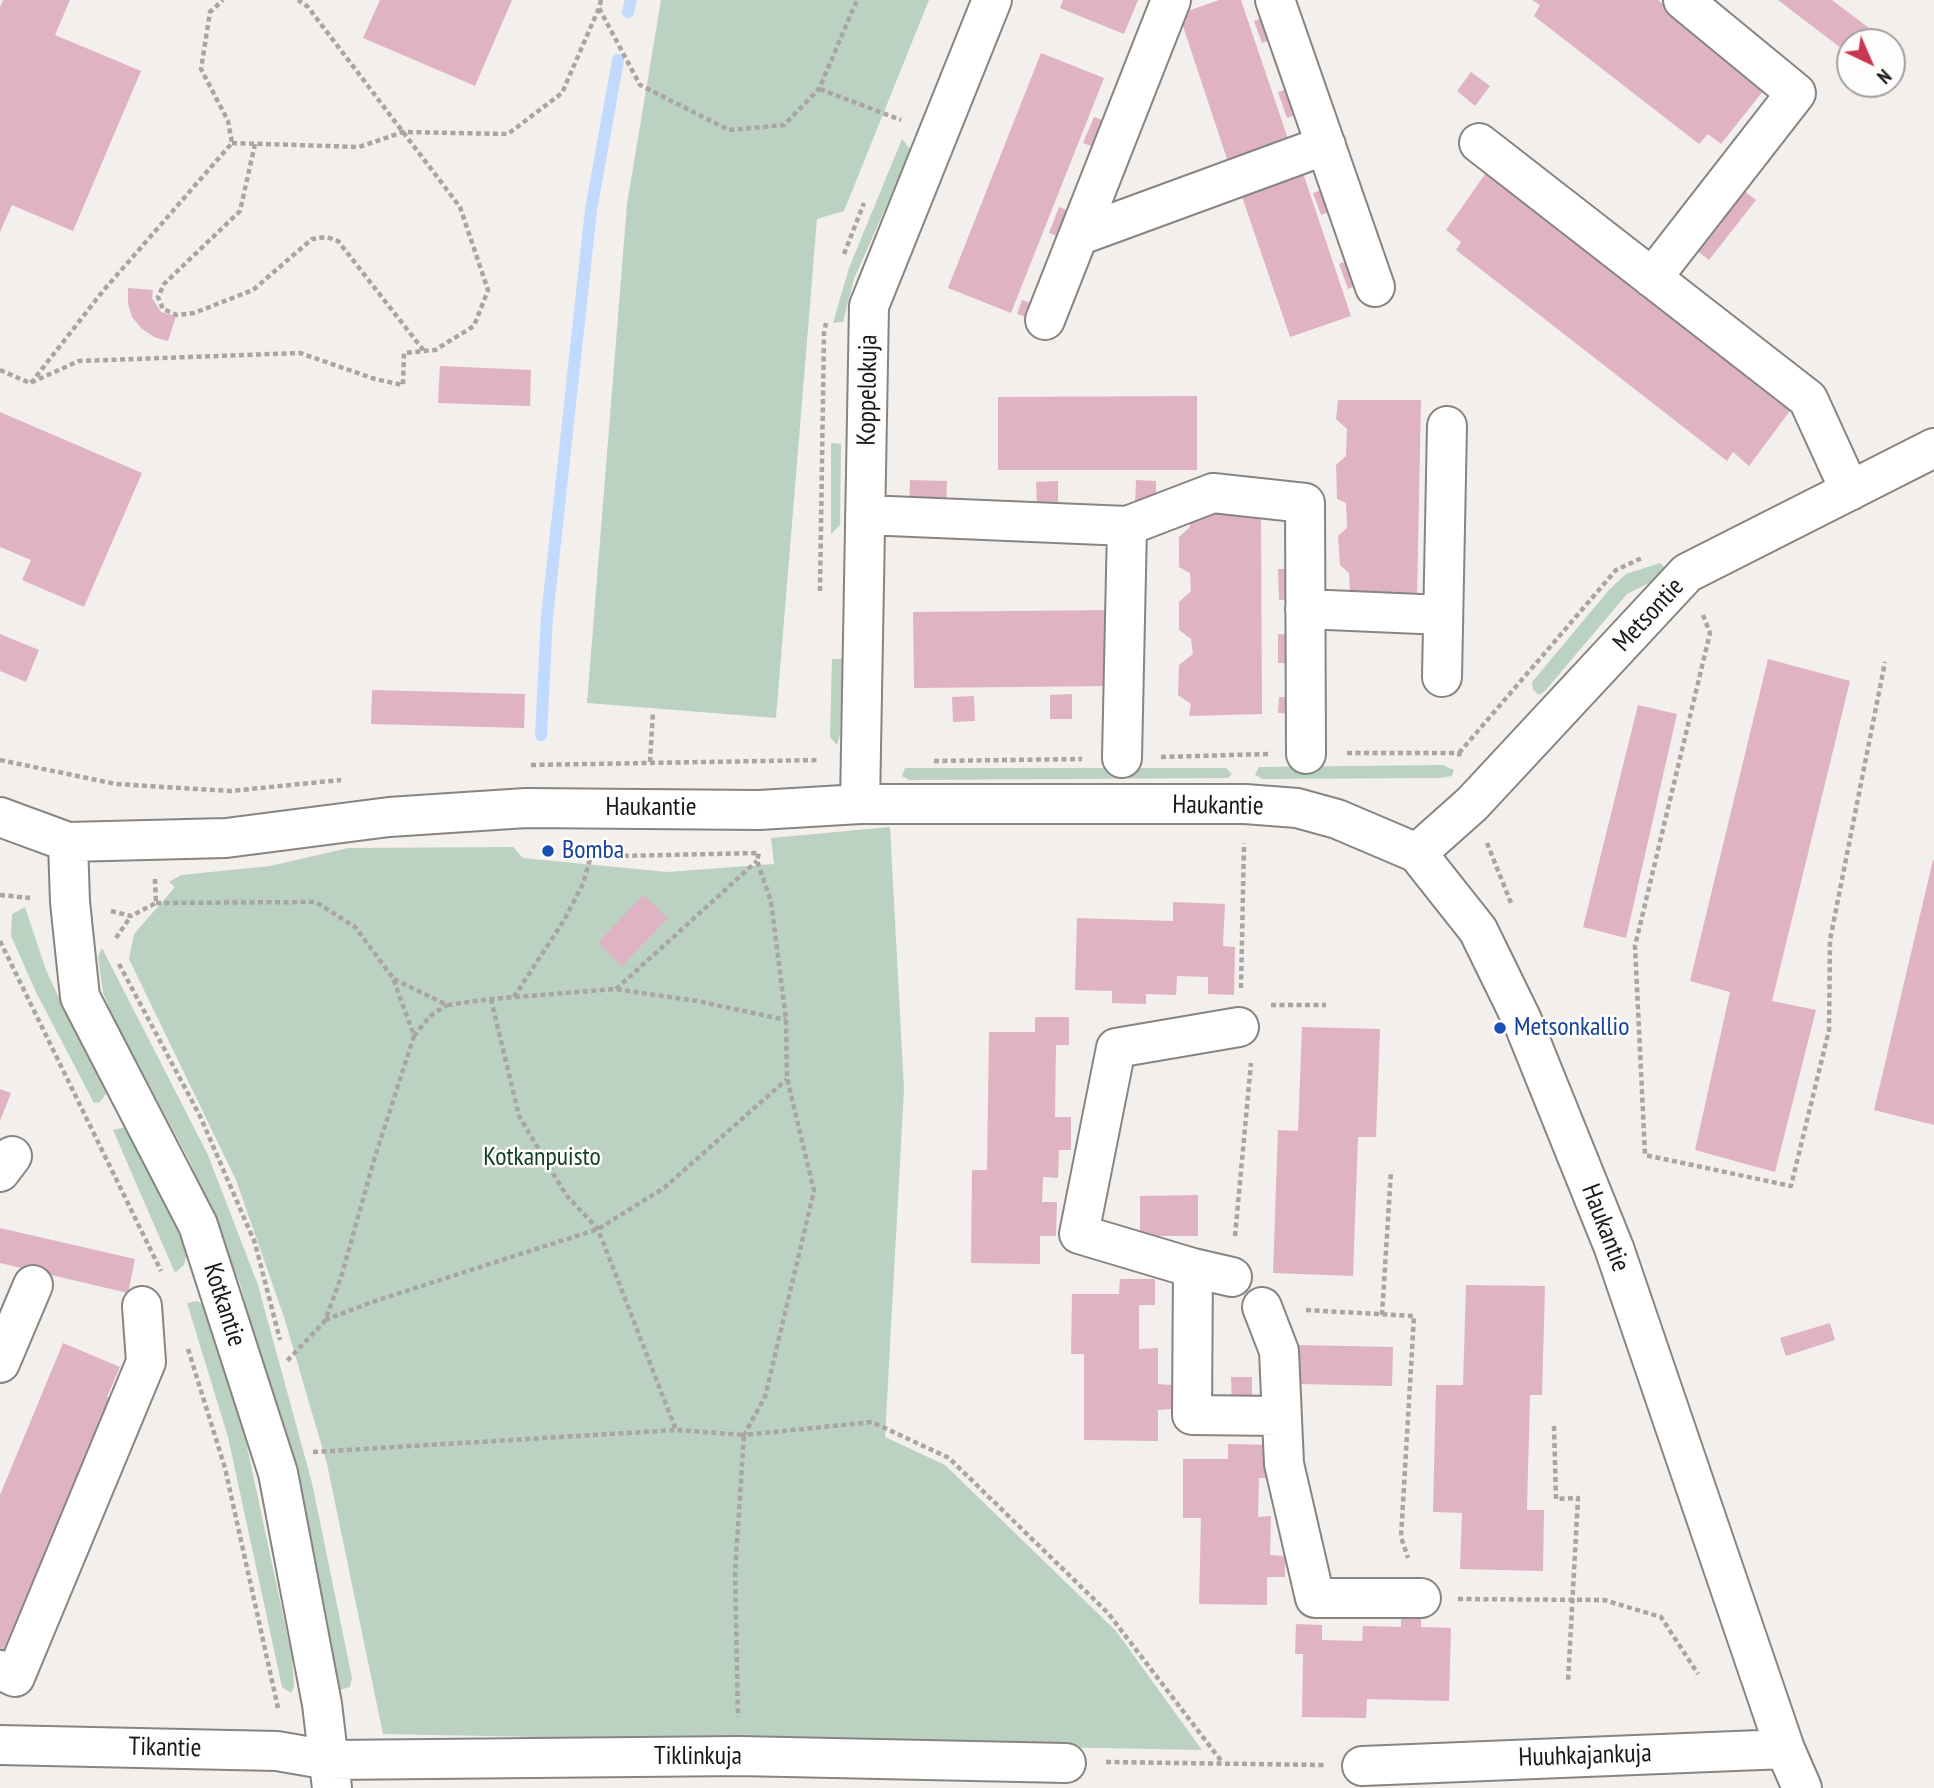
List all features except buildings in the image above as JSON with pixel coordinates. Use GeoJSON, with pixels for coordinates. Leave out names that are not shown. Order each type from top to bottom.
{"type":"FeatureCollection","features":[{"type":"Feature","properties":{"kind":"street","name":"Koppelokuja"},"geometry":{"type":"LineString","coordinates":[[860,804],[869,306],[992,0]]}},
{"type":"Feature","properties":{"kind":"street"},"geometry":{"type":"LineString","coordinates":[[1045,320],[1171,0]]}},
{"type":"Feature","properties":{"kind":"street"},"geometry":{"type":"LineString","coordinates":[[1275,0],[1375,287]]}},
{"type":"Feature","properties":{"kind":"street"},"geometry":{"type":"LineString","coordinates":[[1652,278],[1796,93],[1683,0]]}},
{"type":"Feature","properties":{"kind":"street"},"geometry":{"type":"LineString","coordinates":[[1479,143],[1808,399],[1850,491]]}},
{"type":"Feature","properties":{"kind":"street"},"geometry":{"type":"LineString","coordinates":[[1078,236],[1326,145]]}},
{"type":"Feature","properties":{"kind":"street"},"geometry":{"type":"LineString","coordinates":[[1442,677],[1447,426]]}},
{"type":"Feature","properties":{"kind":"street","name":"Metsontie"},"geometry":{"type":"LineString","coordinates":[[1417,853],[1472,804],[1687,573],[1934,449]]}},
{"type":"Feature","properties":{"kind":"street"},"geometry":{"type":"LineString","coordinates":[[865,515],[1127,526],[1213,493],[1305,503],[1306,754]]}},
{"type":"Feature","properties":{"kind":"street"},"geometry":{"type":"LineString","coordinates":[[1122,758],[1127,526]]}},
{"type":"Feature","properties":{"kind":"street"},"geometry":{"type":"LineString","coordinates":[[1305,609],[1443,615]]}},
{"type":"Feature","properties":{"kind":"street","name":"Haukantie"},"geometry":{"type":"LineString","coordinates":[[0,817],[68,842],[226,838],[389,817],[526,808],[759,810],[860,804],[1245,804],[1297,808],[1337,819],[1417,853],[1478,930],[1522,1020],[1614,1248],[1785,1749],[1802,1788]]}},
{"type":"Feature","properties":{"kind":"street","name":"Kotkantie"},"geometry":{"type":"LineString","coordinates":[[68,842],[70,901],[80,997],[198,1225],[278,1473],[322,1704],[331,1774]]}},
{"type":"Feature","properties":{"kind":"street"},"geometry":{"type":"LineString","coordinates":[[1232,1277],[1079,1234],[1116,1048],[1240,1016]]}},
{"type":"Feature","properties":{"kind":"street"},"geometry":{"type":"LineString","coordinates":[[1193,1268],[1192,1415],[1281,1416]]}},
{"type":"Feature","properties":{"kind":"street"},"geometry":{"type":"LineString","coordinates":[[0,1363],[33,1285]]}},
{"type":"Feature","properties":{"kind":"street"},"geometry":{"type":"LineString","coordinates":[[0,1670],[15,1677],[146,1362],[142,1306]]}},
{"type":"Feature","properties":{"kind":"street"},"geometry":{"type":"LineString","coordinates":[[1262,1307],[1279,1351],[1284,1464],[1315,1598],[1421,1598]]}},
{"type":"Feature","properties":{"kind":"street","name":"Tikantie"},"geometry":{"type":"LineString","coordinates":[[0,1745],[277,1751],[331,1774]]}},
{"type":"Feature","properties":{"kind":"street","name":"Huuhkajankuja"},"geometry":{"type":"LineString","coordinates":[[1377,1772],[1785,1749]]}},
{"type":"Feature","properties":{"kind":"street","name":"Tiklinkuja"},"geometry":{"type":"LineString","coordinates":[[331,1774],[739,1756],[1066,1763]]}},
{"type":"Feature","properties":{"kind":"path"},"geometry":{"type":"LineString","coordinates":[[223,0],[210,12],[201,69],[228,121],[232,144]]}},
{"type":"Feature","properties":{"kind":"path"},"geometry":{"type":"LineString","coordinates":[[0,370],[30,383],[79,361],[300,353],[402,386],[404,353],[435,350],[474,326],[488,290],[460,207],[308,7],[298,0]]}},
{"type":"Feature","properties":{"kind":"path"},"geometry":{"type":"LineString","coordinates":[[30,383],[103,291],[232,144],[359,147],[403,132],[508,134],[562,93],[601,0]]}},
{"type":"Feature","properties":{"kind":"path"},"geometry":{"type":"LineString","coordinates":[[599,8],[640,85],[729,130],[784,125],[820,89],[857,0]]}},
{"type":"Feature","properties":{"kind":"path"},"geometry":{"type":"LineString","coordinates":[[820,89],[901,120]]}},
{"type":"Feature","properties":{"kind":"path"},"geometry":{"type":"LineString","coordinates":[[255,144],[240,212],[164,284],[158,296],[163,309],[177,314],[194,313],[253,290],[312,239],[327,237],[338,241],[424,351]]}},
{"type":"Feature","properties":{"kind":"path"},"geometry":{"type":"LineString","coordinates":[[1687,573],[1710,634],[1635,946],[1645,1155],[1791,1186],[1829,1030],[1830,940],[1885,662]]}},
{"type":"Feature","properties":{"kind":"path"},"geometry":{"type":"LineString","coordinates":[[650,762],[653,712]]}},
{"type":"Feature","properties":{"kind":"path"},"geometry":{"type":"LineString","coordinates":[[930,761],[1459,753],[1472,804],[1512,906]]}},
{"type":"Feature","properties":{"kind":"path"},"geometry":{"type":"LineString","coordinates":[[1232,1277],[1252,1051],[1240,1016],[1245,755]]}},
{"type":"Feature","properties":{"kind":"path"},"geometry":{"type":"LineString","coordinates":[[0,761],[116,784],[159,787],[230,791],[304,782]]}},
{"type":"Feature","properties":{"kind":"path"},"geometry":{"type":"LineString","coordinates":[[581,852],[619,856],[759,853],[757,861],[771,901],[786,1020],[787,1078],[814,1191],[765,1398],[744,1435],[736,1573],[739,1756]]}},
{"type":"Feature","properties":{"kind":"path"},"geometry":{"type":"LineString","coordinates":[[513,998],[563,922],[583,884],[592,852]]}},
{"type":"Feature","properties":{"kind":"path"},"geometry":{"type":"LineString","coordinates":[[615,989],[757,861]]}},
{"type":"Feature","properties":{"kind":"path"},"geometry":{"type":"LineString","coordinates":[[156,903],[316,902],[355,927],[393,978],[414,1036]]}},
{"type":"Feature","properties":{"kind":"path"},"geometry":{"type":"LineString","coordinates":[[393,978],[447,1005]]}},
{"type":"Feature","properties":{"kind":"path"},"geometry":{"type":"LineString","coordinates":[[286,1362],[325,1321],[342,1274],[374,1160],[414,1036],[430,1016],[447,1005],[615,989],[697,1000],[786,1020]]}},
{"type":"Feature","properties":{"kind":"path"},"geometry":{"type":"LineString","coordinates":[[491,999],[519,1116],[566,1195],[597,1229],[676,1430]]}},
{"type":"Feature","properties":{"kind":"path"},"geometry":{"type":"LineString","coordinates":[[1240,1016],[1326,1005]]}},
{"type":"Feature","properties":{"kind":"path"},"geometry":{"type":"LineString","coordinates":[[325,1321],[372,1302],[597,1229],[664,1188],[787,1078]]}},
{"type":"Feature","properties":{"kind":"path"},"geometry":{"type":"LineString","coordinates":[[1381,1315],[1391,1171]]}},
{"type":"Feature","properties":{"kind":"path"},"geometry":{"type":"LineString","coordinates":[[1262,1307],[1414,1316],[1401,1537],[1421,1598],[1604,1600],[1661,1617],[1698,1674]]}},
{"type":"Feature","properties":{"kind":"path"},"geometry":{"type":"LineString","coordinates":[[311,1452],[676,1430],[744,1435],[872,1422],[949,1458],[1108,1613],[1222,1762]]}},
{"type":"Feature","properties":{"kind":"path"},"geometry":{"type":"LineString","coordinates":[[1554,1426],[1556,1499],[1578,1499],[1568,1681]]}},
{"type":"Feature","properties":{"kind":"path"},"geometry":{"type":"LineString","coordinates":[[1066,1763],[1222,1762],[1377,1772]]}},
{"type":"Feature","properties":{"kind":"green space"},"geometry":{"type":"Polygon","coordinates":[[[661,0],[929,0],[844,211],[817,219],[776,718],[587,703],[627,204],[661,0]]]}},
{"type":"Feature","properties":{"kind":"green space"},"geometry":{"type":"Polygon","coordinates":[[[902,139],[911,150],[854,279],[843,322],[833,323],[849,268],[902,139]]]}},
{"type":"Feature","properties":{"kind":"green space"},"geometry":{"type":"Polygon","coordinates":[[[831,443],[841,444],[840,525],[831,534],[831,443]]]}},
{"type":"Feature","properties":{"kind":"green space"},"geometry":{"type":"Polygon","coordinates":[[[1660,563],[1666,569],[1661,577],[1627,594],[1545,691],[1539,695],[1533,690],[1532,682],[1609,590],[1626,574],[1660,563]]]}},
{"type":"Feature","properties":{"kind":"green space"},"geometry":{"type":"Polygon","coordinates":[[[832,659],[843,659],[840,735],[837,745],[830,737],[832,659]]]}},
{"type":"Feature","properties":{"kind":"green space"},"geometry":{"type":"Polygon","coordinates":[[[1443,765],[1454,770],[1452,776],[1263,779],[1255,775],[1259,767],[1443,765]]]}},
{"type":"Feature","properties":{"kind":"green space"},"geometry":{"type":"Polygon","coordinates":[[[905,768],[1226,768],[1232,774],[1228,778],[909,780],[902,776],[905,768]]]}},
{"type":"Feature","properties":{"kind":"green space","name":"Kotkanpuisto"},"geometry":{"type":"Polygon","coordinates":[[[890,827],[904,1089],[885,1437],[945,1465],[1116,1631],[1202,1750],[383,1734],[327,1464],[284,1317],[236,1180],[129,959],[134,934],[175,887],[169,882],[181,875],[270,866],[348,848],[513,847],[523,858],[667,872],[774,864],[771,838],[890,827]]]}},
{"type":"Feature","properties":{"kind":"green space"},"geometry":{"type":"Polygon","coordinates":[[[25,907],[46,970],[108,1091],[100,1102],[94,1103],[36,992],[11,936],[12,914],[25,907]]]}},
{"type":"Feature","properties":{"kind":"green space"},"geometry":{"type":"Polygon","coordinates":[[[102,948],[208,1155],[258,1285],[312,1483],[352,1678],[350,1687],[340,1690],[335,1682],[295,1486],[240,1284],[189,1160],[117,1025],[103,993],[98,957],[102,948]]]}},
{"type":"Feature","properties":{"kind":"green space"},"geometry":{"type":"Polygon","coordinates":[[[126,1127],[135,1132],[187,1253],[184,1265],[175,1273],[113,1130],[126,1127]]]}},
{"type":"Feature","properties":{"kind":"green space"},"geometry":{"type":"Polygon","coordinates":[[[197,1301],[205,1306],[246,1442],[292,1657],[294,1687],[291,1693],[282,1687],[228,1437],[187,1303],[197,1301]]]}},
{"type":"Feature","properties":{"kind":"waterway"},"geometry":{"type":"LineString","coordinates":[[628,12],[631,0]]}},
{"type":"Feature","properties":{"kind":"waterway"},"geometry":{"type":"LineString","coordinates":[[541,735],[547,617],[591,210],[618,60]]}},
{"type":"Feature","properties":{"kind":"place","name":"Bomba"},"geometry":{"type":"Point","coordinates":[548,851]}},
{"type":"Feature","properties":{"kind":"place","name":"Metsonkallio"},"geometry":{"type":"Point","coordinates":[1500,1028]}}]}
